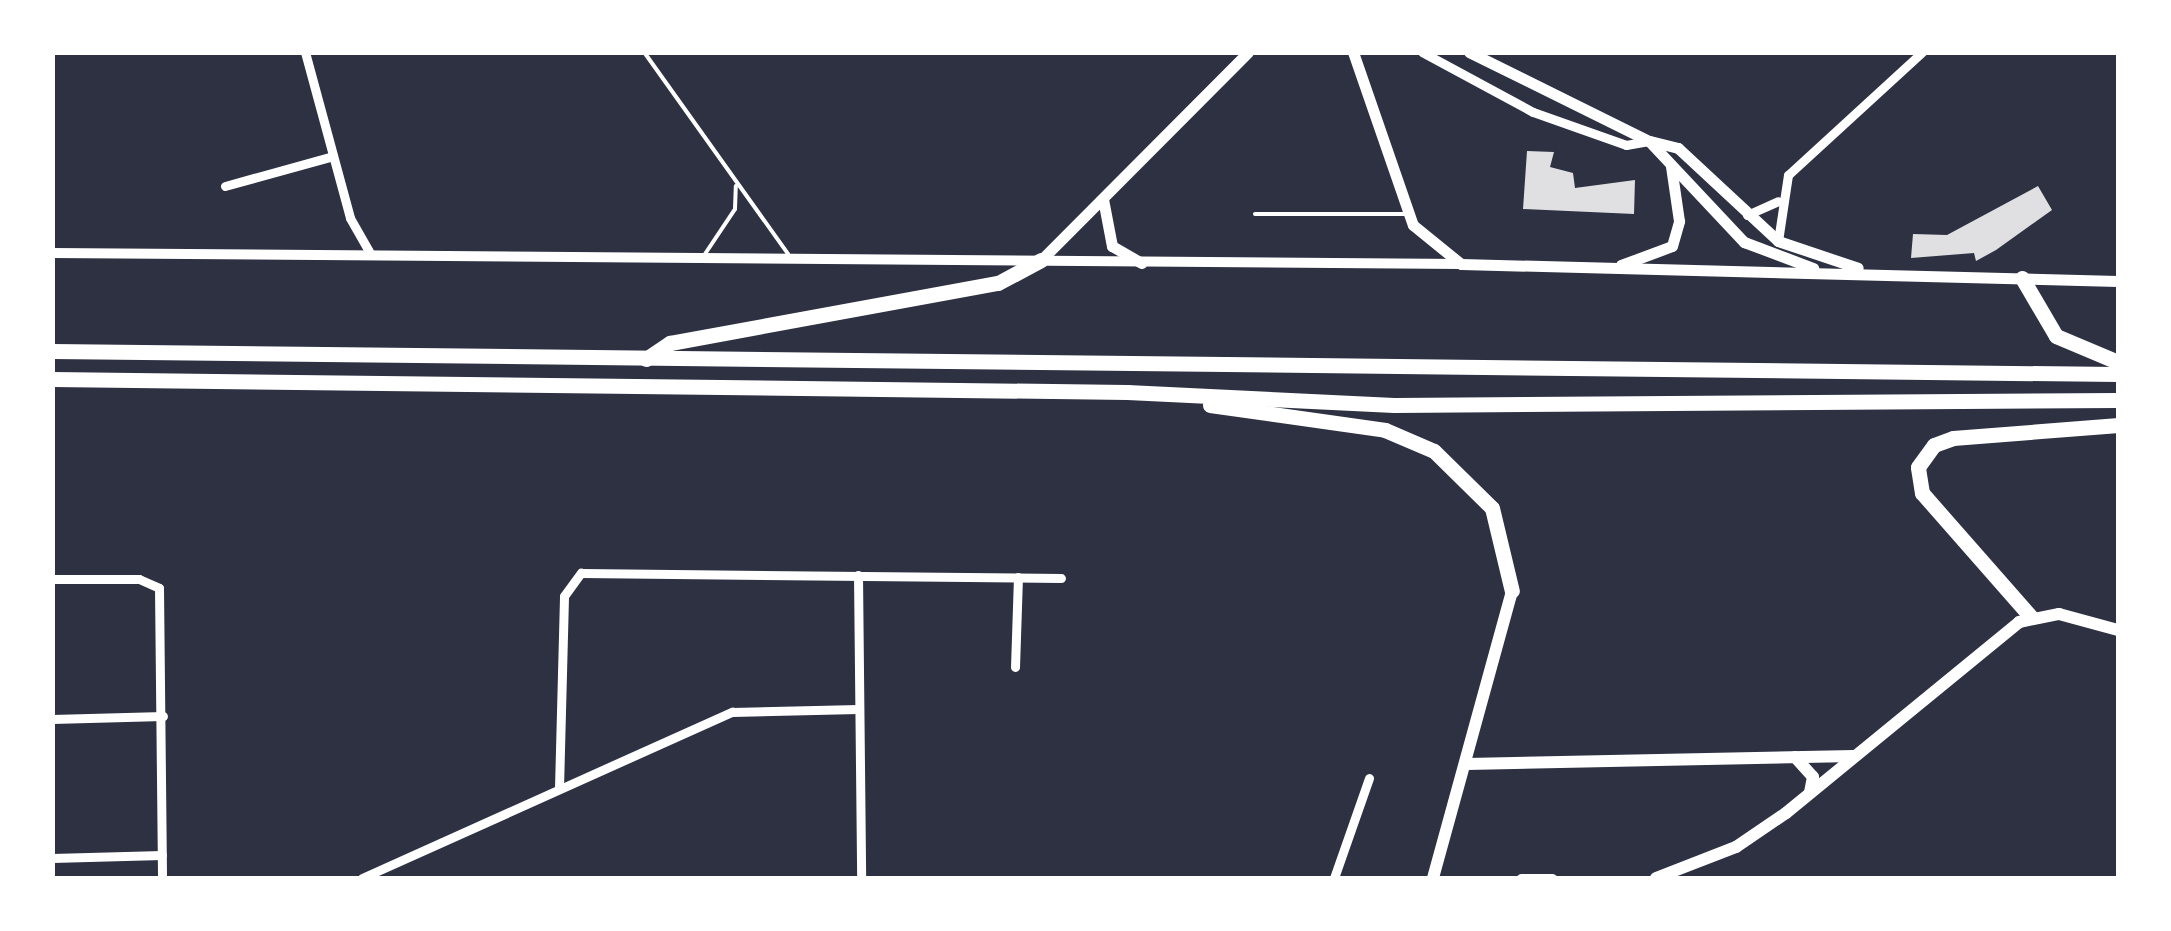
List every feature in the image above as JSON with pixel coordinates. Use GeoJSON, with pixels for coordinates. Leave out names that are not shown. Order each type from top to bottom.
{"type":"FeatureCollection","features":[{"type":"Feature","properties":{"kind":"highway"},"geometry":{"type":"LineString","coordinates":[[644,360],[670,343],[998,282],[1041,260]]}},
{"type":"Feature","properties":{"kind":"highway"},"geometry":{"type":"LineString","coordinates":[[2022,278],[2056,336],[2118,362]]}},
{"type":"Feature","properties":{"kind":"highway"},"geometry":{"type":"LineString","coordinates":[[52,350],[644,360],[2118,374]]}},
{"type":"Feature","properties":{"kind":"highway"},"geometry":{"type":"LineString","coordinates":[[52,379],[1127,392],[1394,405],[2118,400]]}},
{"type":"Feature","properties":{"kind":"highway"},"geometry":{"type":"LineString","coordinates":[[1127,392],[1376,428],[1434,451],[1492,508],[1512,592]]}},
{"type":"Feature","properties":{"kind":"highway"},"geometry":{"type":"LineString","coordinates":[[2031,616],[1922,492],[1918,467],[1953,438],[2118,425]]}},
{"type":"Feature","properties":{"kind":"main road"},"geometry":{"type":"LineString","coordinates":[[1041,260],[1248,52]]}},
{"type":"Feature","properties":{"kind":"main road"},"geometry":{"type":"LineString","coordinates":[[1353,52],[1408,214],[1462,264],[2118,281]]}},
{"type":"Feature","properties":{"kind":"main road"},"geometry":{"type":"LineString","coordinates":[[1469,52],[1650,141],[1678,148],[1778,241],[1867,272]]}},
{"type":"Feature","properties":{"kind":"main road"},"geometry":{"type":"LineString","coordinates":[[1650,141],[1705,202],[1766,255],[1822,271]]}},
{"type":"Feature","properties":{"kind":"main road"},"geometry":{"type":"LineString","coordinates":[[1612,266],[1672,246],[1679,207],[1670,164]]}},
{"type":"Feature","properties":{"kind":"main road"},"geometry":{"type":"LineString","coordinates":[[1705,202],[1718,188]]}},
{"type":"Feature","properties":{"kind":"main road"},"geometry":{"type":"LineString","coordinates":[[1102,199],[1112,246],[1141,263]]}},
{"type":"Feature","properties":{"kind":"main road"},"geometry":{"type":"LineString","coordinates":[[1433,878],[1512,592]]}},
{"type":"Feature","properties":{"kind":"main road"},"geometry":{"type":"LineString","coordinates":[[1656,878],[1736,848],[2031,616],[2118,630]]}},
{"type":"Feature","properties":{"kind":"main road"},"geometry":{"type":"LineString","coordinates":[[1467,764],[1854,756]]}},
{"type":"Feature","properties":{"kind":"main road"},"geometry":{"type":"LineString","coordinates":[[1795,757],[1813,777],[1810,793]]}},
{"type":"Feature","properties":{"kind":"street"},"geometry":{"type":"LineString","coordinates":[[304,52],[333,156],[370,253]]}},
{"type":"Feature","properties":{"kind":"street"},"geometry":{"type":"LineString","coordinates":[[1422,52],[1533,112],[1626,145],[1650,141]]}},
{"type":"Feature","properties":{"kind":"street"},"geometry":{"type":"LineString","coordinates":[[1778,241],[1778,200],[1788,175],[1922,52]]}},
{"type":"Feature","properties":{"kind":"street"},"geometry":{"type":"LineString","coordinates":[[225,186],[333,156]]}},
{"type":"Feature","properties":{"kind":"street"},"geometry":{"type":"LineString","coordinates":[[1747,215],[1778,200]]}},
{"type":"Feature","properties":{"kind":"street"},"geometry":{"type":"LineString","coordinates":[[52,253],[788,254],[1141,263],[1462,264]]}},
{"type":"Feature","properties":{"kind":"street"},"geometry":{"type":"LineString","coordinates":[[558,788],[564,596],[582,573],[1061,578]]}},
{"type":"Feature","properties":{"kind":"street"},"geometry":{"type":"LineString","coordinates":[[858,575],[858,875]]}},
{"type":"Feature","properties":{"kind":"street"},"geometry":{"type":"LineString","coordinates":[[1015,667],[1018,577]]}},
{"type":"Feature","properties":{"kind":"street"},"geometry":{"type":"LineString","coordinates":[[52,579],[138,580],[159,588],[162,878]]}},
{"type":"Feature","properties":{"kind":"street"},"geometry":{"type":"LineString","coordinates":[[362,878],[732,712],[858,709]]}},
{"type":"Feature","properties":{"kind":"street"},"geometry":{"type":"LineString","coordinates":[[52,718],[163,716]]}},
{"type":"Feature","properties":{"kind":"street"},"geometry":{"type":"LineString","coordinates":[[1334,878],[1369,778]]}},
{"type":"Feature","properties":{"kind":"street"},"geometry":{"type":"LineString","coordinates":[[52,858],[162,855]]}},
{"type":"Feature","properties":{"kind":"street"},"geometry":{"type":"LineString","coordinates":[[1521,878],[1552,878]]}},
{"type":"Feature","properties":{"kind":"lane"},"geometry":{"type":"LineString","coordinates":[[644,52],[788,254]]}},
{"type":"Feature","properties":{"kind":"lane"},"geometry":{"type":"LineString","coordinates":[[705,254],[730,221],[736,186]]}},
{"type":"Feature","properties":{"kind":"lane"},"geometry":{"type":"LineString","coordinates":[[1255,214],[1408,214]]}},
{"type":"Feature","properties":{"kind":"building"},"geometry":{"type":"Polygon","coordinates":[[[1527,151],[1554,152],[1550,167],[1573,173],[1575,188],[1635,180],[1634,214],[1523,209],[1527,151]]]}},
{"type":"Feature","properties":{"kind":"building"},"geometry":{"type":"Polygon","coordinates":[[[2038,186],[2052,210],[1996,250],[1976,261],[1974,253],[1911,258],[1913,234],[1947,235],[2038,186]]]}}]}
